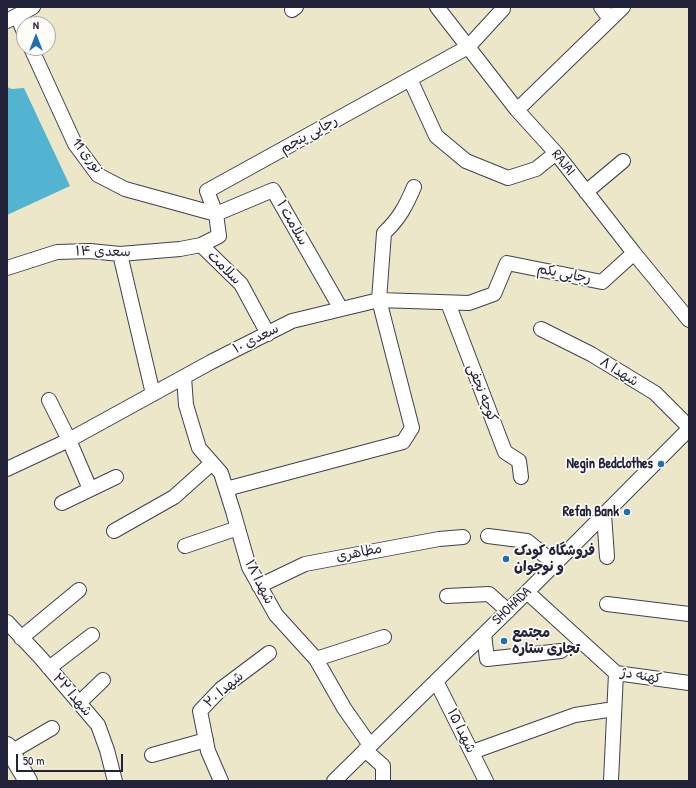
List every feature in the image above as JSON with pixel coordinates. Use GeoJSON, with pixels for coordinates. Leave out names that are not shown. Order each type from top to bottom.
{"type":"FeatureCollection","features":[{"type":"Feature","properties":{"kind":"main road"},"geometry":{"type":"LineString","coordinates":[[9,749],[28,781]]}},
{"type":"Feature","properties":{"kind":"street"},"geometry":{"type":"LineString","coordinates":[[12,18],[33,7]]}},
{"type":"Feature","properties":{"kind":"street","name":"RAJAI"},"geometry":{"type":"LineString","coordinates":[[436,7],[517,110],[556,153],[634,253],[689,320]]}},
{"type":"Feature","properties":{"kind":"street"},"geometry":{"type":"LineString","coordinates":[[601,7],[610,19]]}},
{"type":"Feature","properties":{"kind":"street"},"geometry":{"type":"LineString","coordinates":[[517,110],[623,7]]}},
{"type":"Feature","properties":{"kind":"street","name":"رجایی پنجم"},"geometry":{"type":"LineString","coordinates":[[202,245],[219,236],[216,214],[207,191],[468,47],[503,9]]}},
{"type":"Feature","properties":{"kind":"street","name":"نوری 11"},"geometry":{"type":"LineString","coordinates":[[35,56],[74,144],[98,175],[125,189],[216,214]]}},
{"type":"Feature","properties":{"kind":"street"},"geometry":{"type":"LineString","coordinates":[[410,79],[436,136],[466,160],[508,178],[536,169],[556,153]]}},
{"type":"Feature","properties":{"kind":"street"},"geometry":{"type":"LineString","coordinates":[[586,192],[623,161]]}},
{"type":"Feature","properties":{"kind":"street"},"geometry":{"type":"LineString","coordinates":[[226,489],[403,442],[412,428],[379,300],[384,233],[395,223],[404,209],[414,187]]}},
{"type":"Feature","properties":{"kind":"street","name":"سلامت ۱"},"geometry":{"type":"LineString","coordinates":[[216,214],[273,190],[340,310]]}},
{"type":"Feature","properties":{"kind":"street","name":"سعدی ۱۴"},"geometry":{"type":"LineString","coordinates":[[7,268],[57,252],[90,251],[120,254],[180,249],[202,245]]}},
{"type":"Feature","properties":{"kind":"street","name":"سلامت"},"geometry":{"type":"LineString","coordinates":[[202,245],[241,284],[268,334]]}},
{"type":"Feature","properties":{"kind":"street","name":"رجایی یکم"},"geometry":{"type":"LineString","coordinates":[[507,263],[602,282],[634,253]]}},
{"type":"Feature","properties":{"kind":"street"},"geometry":{"type":"LineString","coordinates":[[120,254],[153,394]]}},
{"type":"Feature","properties":{"kind":"street","name":"سعدی ۱۰"},"geometry":{"type":"LineString","coordinates":[[7,469],[69,440],[184,377],[292,321],[379,300],[469,303],[494,294],[507,263]]}},
{"type":"Feature","properties":{"kind":"street","name":"کوچه نجفی"},"geometry":{"type":"LineString","coordinates":[[448,303],[505,452],[519,461],[521,477]]}},
{"type":"Feature","properties":{"kind":"street","name":"شهدا ۸"},"geometry":{"type":"LineString","coordinates":[[540,329],[591,354],[655,393],[689,428]]}},
{"type":"Feature","properties":{"kind":"street","name":"شهدا ۱۸"},"geometry":{"type":"LineString","coordinates":[[184,377],[186,405],[199,448],[221,474],[249,567],[276,615],[316,659],[368,748],[383,766],[383,781]]}},
{"type":"Feature","properties":{"kind":"street"},"geometry":{"type":"LineString","coordinates":[[49,400],[69,440],[90,489]]}},
{"type":"Feature","properties":{"kind":"street","name":"SHOHADA"},"geometry":{"type":"LineString","coordinates":[[334,781],[527,592],[689,428]]}},
{"type":"Feature","properties":{"kind":"street"},"geometry":{"type":"LineString","coordinates":[[114,531],[174,497],[212,463]]}},
{"type":"Feature","properties":{"kind":"street"},"geometry":{"type":"LineString","coordinates":[[62,503],[116,477]]}},
{"type":"Feature","properties":{"kind":"street"},"geometry":{"type":"LineString","coordinates":[[604,514],[607,557]]}},
{"type":"Feature","properties":{"kind":"street"},"geometry":{"type":"LineString","coordinates":[[185,546],[238,528]]}},
{"type":"Feature","properties":{"kind":"street"},"geometry":{"type":"LineString","coordinates":[[488,536],[528,541],[555,564]]}},
{"type":"Feature","properties":{"kind":"street","name":"مظاهری"},"geometry":{"type":"LineString","coordinates":[[259,586],[305,564],[439,539],[463,537]]}},
{"type":"Feature","properties":{"kind":"street"},"geometry":{"type":"LineString","coordinates":[[21,638],[79,590]]}},
{"type":"Feature","properties":{"kind":"street","name":"کهنه دژ"},"geometry":{"type":"LineString","coordinates":[[527,592],[616,673],[689,683]]}},
{"type":"Feature","properties":{"kind":"street"},"geometry":{"type":"LineString","coordinates":[[447,596],[489,594],[508,610]]}},
{"type":"Feature","properties":{"kind":"street"},"geometry":{"type":"LineString","coordinates":[[607,604],[689,614]]}},
{"type":"Feature","properties":{"kind":"street","name":"شهدا ۲۲"},"geometry":{"type":"LineString","coordinates":[[7,622],[98,725],[107,750],[115,781]]}},
{"type":"Feature","properties":{"kind":"street"},"geometry":{"type":"LineString","coordinates":[[484,634],[487,659],[561,651]]}},
{"type":"Feature","properties":{"kind":"street"},"geometry":{"type":"LineString","coordinates":[[49,668],[92,635]]}},
{"type":"Feature","properties":{"kind":"street"},"geometry":{"type":"LineString","coordinates":[[316,659],[384,637]]}},
{"type":"Feature","properties":{"kind":"street","name":"شهدا ۲۰"},"geometry":{"type":"LineString","coordinates":[[221,781],[208,751],[200,711],[221,689],[269,653]]}},
{"type":"Feature","properties":{"kind":"street"},"geometry":{"type":"LineString","coordinates":[[611,781],[616,673]]}},
{"type":"Feature","properties":{"kind":"street"},"geometry":{"type":"LineString","coordinates":[[79,703],[103,680]]}},
{"type":"Feature","properties":{"kind":"street","name":"شهدا ۱۵"},"geometry":{"type":"LineString","coordinates":[[436,681],[486,781]]}},
{"type":"Feature","properties":{"kind":"street"},"geometry":{"type":"LineString","coordinates":[[472,752],[575,715],[614,709]]}},
{"type":"Feature","properties":{"kind":"street"},"geometry":{"type":"LineString","coordinates":[[9,749],[52,728]]}},
{"type":"Feature","properties":{"kind":"street"},"geometry":{"type":"LineString","coordinates":[[152,756],[206,740]]}},
{"type":"Feature","properties":{"kind":"water"},"geometry":{"type":"Polygon","coordinates":[[[7,87],[12,89],[24,88],[70,186],[7,215],[7,87]]]}},
{"type":"Feature","properties":{"kind":"place","name":"Negin Bedclothes"},"geometry":{"type":"Point","coordinates":[661,464]}},
{"type":"Feature","properties":{"kind":"place","name":"Refah Bank"},"geometry":{"type":"Point","coordinates":[627,512]}},
{"type":"Feature","properties":{"kind":"place","name":"فروشگاه کودک و نوجوان"},"geometry":{"type":"Point","coordinates":[506,559]}},
{"type":"Feature","properties":{"kind":"place","name":"مجتمع تجاری ستاره"},"geometry":{"type":"Point","coordinates":[504,641]}}]}
